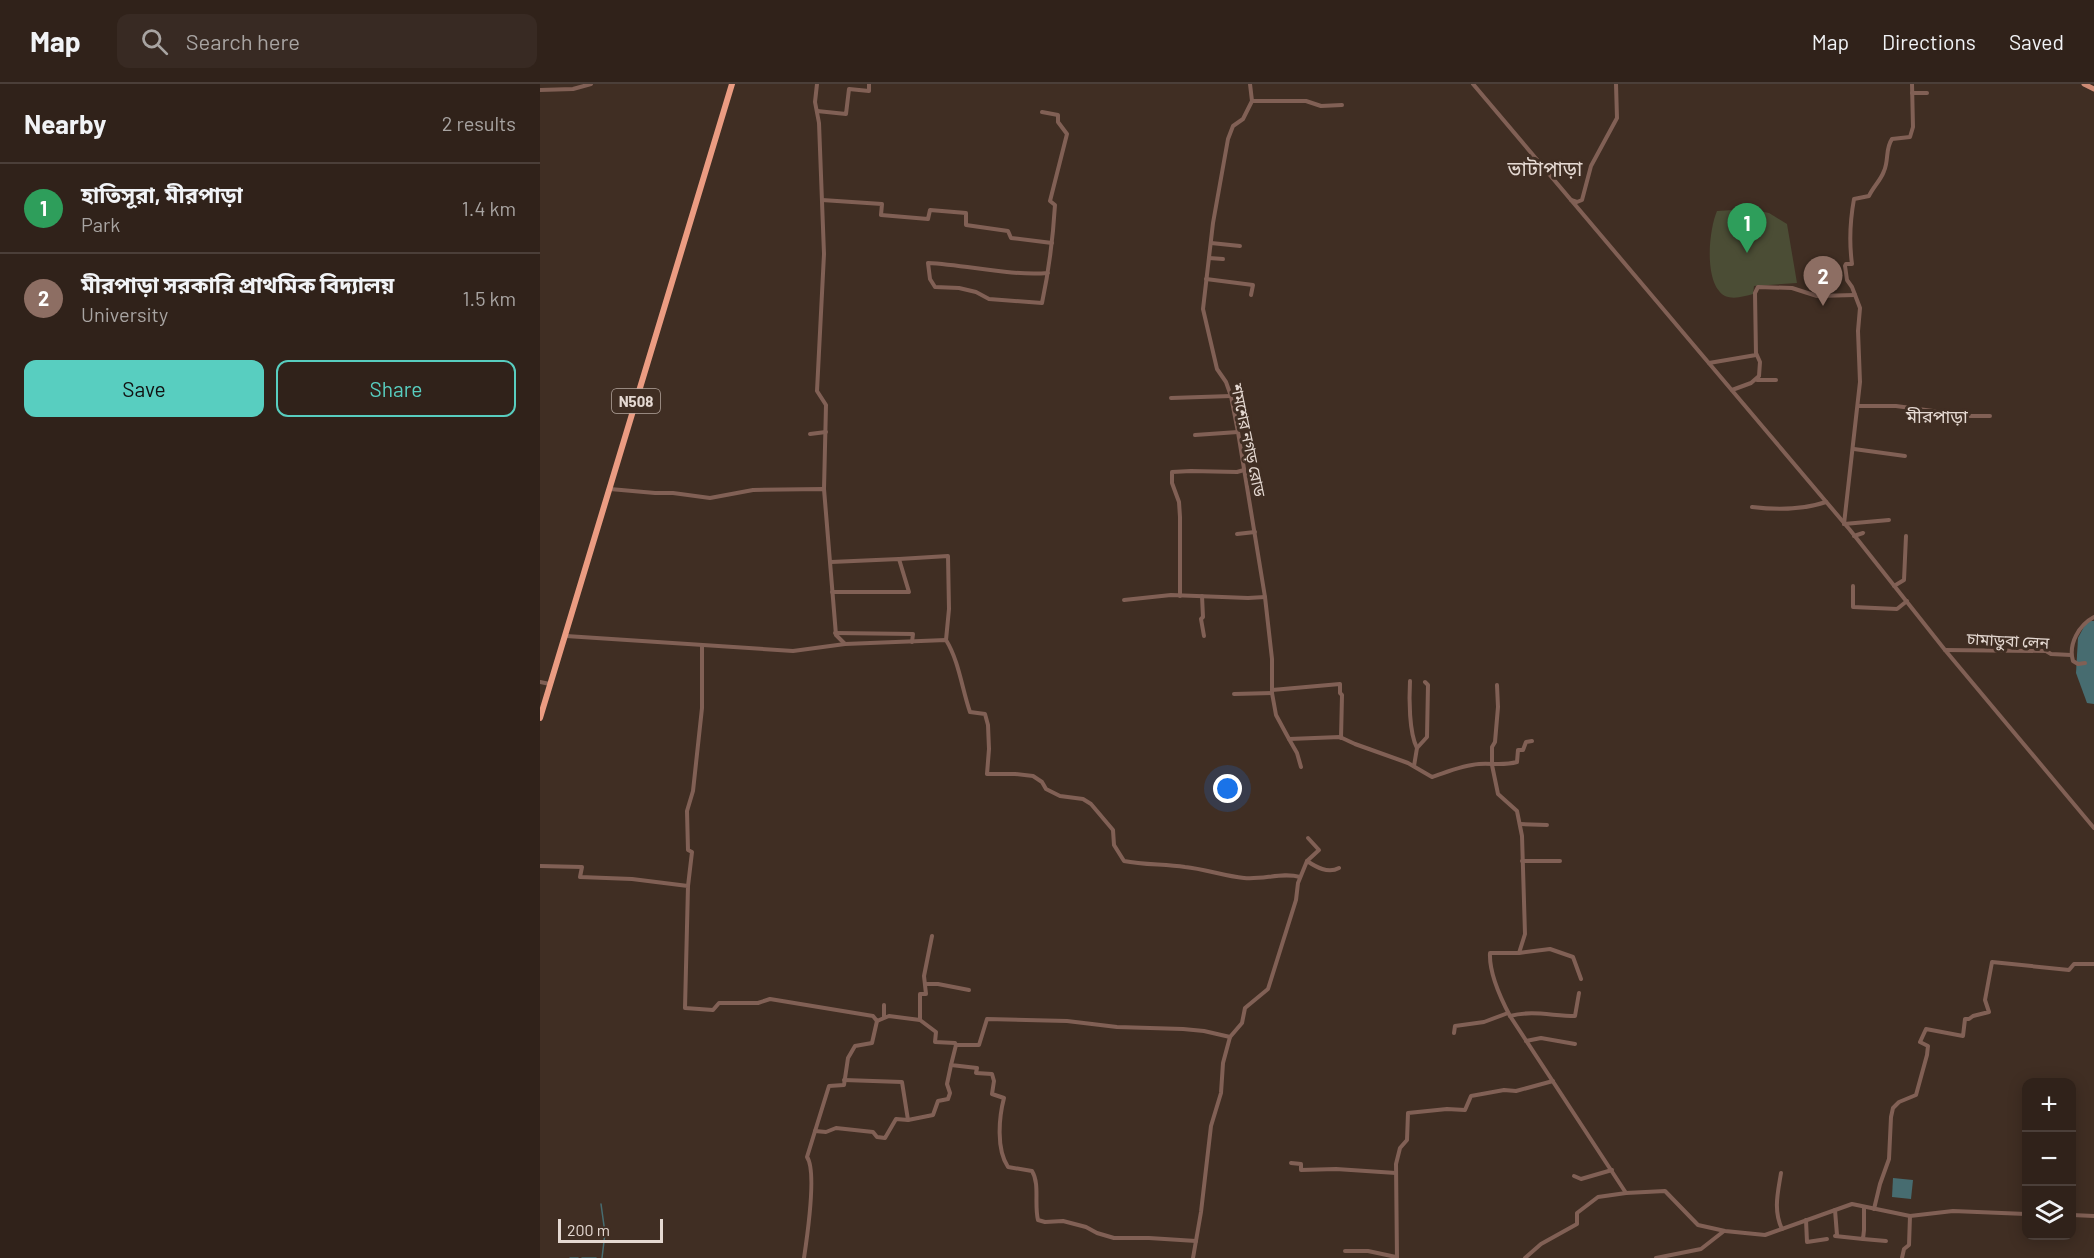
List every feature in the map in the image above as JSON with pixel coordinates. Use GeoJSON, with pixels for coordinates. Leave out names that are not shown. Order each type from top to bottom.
{"type":"FeatureCollection","features":[{"type":"Feature","properties":{"kind":"highway","name":"N508"},"geometry":{"type":"LineString","coordinates":[[540,718],[732,84]]}},
{"type":"Feature","properties":{"kind":"main road"},"geometry":{"type":"LineString","coordinates":[[2084,84],[2094,89]]}},
{"type":"Feature","properties":{"kind":"street"},"geometry":{"type":"LineString","coordinates":[[540,90],[573,89],[591,84]]}},
{"type":"Feature","properties":{"kind":"street"},"geometry":{"type":"LineString","coordinates":[[817,84],[815,102],[824,254],[817,391],[826,405],[824,489],[836,633],[845,644]]}},
{"type":"Feature","properties":{"kind":"street"},"geometry":{"type":"LineString","coordinates":[[817,111],[846,114],[849,89],[868,91],[869,84]]}},
{"type":"Feature","properties":{"kind":"street"},"geometry":{"type":"LineString","coordinates":[[1250,84],[1252,101],[1306,101],[1321,106],[1342,105]]}},
{"type":"Feature","properties":{"kind":"street"},"geometry":{"type":"LineString","coordinates":[[1473,84],[1863,544],[1945,650],[2094,828]]}},
{"type":"Feature","properties":{"kind":"street"},"geometry":{"type":"LineString","coordinates":[[1570,200],[1577,202],[1582,200],[1591,166],[1617,118],[1616,84]]}},
{"type":"Feature","properties":{"kind":"street"},"geometry":{"type":"LineString","coordinates":[[1844,524],[1860,382],[1857,331],[1860,308],[1847,280],[1845,266],[1852,264],[1850,236],[1854,199],[1869,196],[1873,186],[1884,173],[1887,145],[1892,139],[1910,137],[1913,127],[1912,84]]}},
{"type":"Feature","properties":{"kind":"street"},"geometry":{"type":"LineString","coordinates":[[1912,93],[1927,93]]}},
{"type":"Feature","properties":{"kind":"street","name":"শমশের নগড় রোড"},"geometry":{"type":"LineString","coordinates":[[1252,101],[1243,119],[1233,126],[1228,139],[1203,309],[1217,369],[1226,382],[1231,396],[1238,432],[1265,597],[1276,715],[1297,753],[1301,767]]}},
{"type":"Feature","properties":{"kind":"street"},"geometry":{"type":"LineString","coordinates":[[1042,112],[1058,115],[1058,122],[1067,134],[1050,201],[1055,205],[1052,243],[1048,273],[1042,303],[989,298],[959,288],[935,287],[930,279],[928,263],[955,264],[1028,274],[1048,273]]}},
{"type":"Feature","properties":{"kind":"street"},"geometry":{"type":"LineString","coordinates":[[822,200],[882,204],[881,215],[928,219],[930,210],[966,213],[966,225],[1008,231],[1011,238],[1052,243]]}},
{"type":"Feature","properties":{"kind":"street"},"geometry":{"type":"LineString","coordinates":[[1211,243],[1240,246]]}},
{"type":"Feature","properties":{"kind":"street"},"geometry":{"type":"LineString","coordinates":[[1209,258],[1223,259]]}},
{"type":"Feature","properties":{"kind":"street"},"geometry":{"type":"LineString","coordinates":[[1206,279],[1253,285],[1251,295]]}},
{"type":"Feature","properties":{"kind":"street"},"geometry":{"type":"LineString","coordinates":[[1756,380],[1760,372],[1756,353],[1755,297],[1758,287],[1792,288],[1817,296],[1855,295]]}},
{"type":"Feature","properties":{"kind":"street"},"geometry":{"type":"LineString","coordinates":[[1709,363],[1756,353]]}},
{"type":"Feature","properties":{"kind":"street"},"geometry":{"type":"LineString","coordinates":[[1732,390],[1756,380],[1776,380]]}},
{"type":"Feature","properties":{"kind":"street"},"geometry":{"type":"LineString","coordinates":[[1171,398],[1231,396]]}},
{"type":"Feature","properties":{"kind":"street"},"geometry":{"type":"LineString","coordinates":[[1858,406],[1896,406],[1951,416],[1990,416]]}},
{"type":"Feature","properties":{"kind":"street"},"geometry":{"type":"LineString","coordinates":[[810,435],[826,432]]}},
{"type":"Feature","properties":{"kind":"street"},"geometry":{"type":"LineString","coordinates":[[1195,435],[1238,432]]}},
{"type":"Feature","properties":{"kind":"street"},"geometry":{"type":"LineString","coordinates":[[1854,449],[1905,456]]}},
{"type":"Feature","properties":{"kind":"street"},"geometry":{"type":"LineString","coordinates":[[1180,596],[1179,502],[1172,483],[1172,472],[1237,472],[1244,470]]}},
{"type":"Feature","properties":{"kind":"street"},"geometry":{"type":"LineString","coordinates":[[610,489],[710,498],[753,490],[824,489]]}},
{"type":"Feature","properties":{"kind":"street"},"geometry":{"type":"LineString","coordinates":[[1752,507],[1788,509],[1826,502]]}},
{"type":"Feature","properties":{"kind":"street"},"geometry":{"type":"LineString","coordinates":[[1844,524],[1889,520]]}},
{"type":"Feature","properties":{"kind":"street"},"geometry":{"type":"LineString","coordinates":[[1236,534],[1255,532]]}},
{"type":"Feature","properties":{"kind":"street"},"geometry":{"type":"LineString","coordinates":[[1854,536],[1863,533]]}},
{"type":"Feature","properties":{"kind":"street"},"geometry":{"type":"LineString","coordinates":[[1894,586],[1904,580],[1906,536]]}},
{"type":"Feature","properties":{"kind":"street"},"geometry":{"type":"LineString","coordinates":[[831,562],[948,556],[949,609],[946,640],[954,653],[970,712],[985,714],[989,749],[987,774],[1033,776],[1042,782],[1046,789],[1060,796],[1083,799],[1091,804],[1113,830],[1114,844],[1124,861],[1149,866],[1172,865],[1198,868],[1244,878],[1265,878],[1285,874],[1300,877]]}},
{"type":"Feature","properties":{"kind":"street"},"geometry":{"type":"LineString","coordinates":[[832,592],[909,592],[899,559]]}},
{"type":"Feature","properties":{"kind":"street"},"geometry":{"type":"LineString","coordinates":[[1853,586],[1853,607],[1897,609],[1907,601]]}},
{"type":"Feature","properties":{"kind":"street"},"geometry":{"type":"LineString","coordinates":[[1124,600],[1180,596],[1265,597]]}},
{"type":"Feature","properties":{"kind":"street"},"geometry":{"type":"LineString","coordinates":[[1202,596],[1203,617],[1201,619],[1204,636]]}},
{"type":"Feature","properties":{"kind":"street","name":"চামাডুবা লেন"},"geometry":{"type":"LineString","coordinates":[[2085,663],[2078,664],[2073,661],[2071,655],[2081,627],[2094,617]]}},
{"type":"Feature","properties":{"kind":"street"},"geometry":{"type":"LineString","coordinates":[[836,633],[912,634],[912,642]]}},
{"type":"Feature","properties":{"kind":"street"},"geometry":{"type":"LineString","coordinates":[[565,636],[793,651],[845,644],[946,640]]}},
{"type":"Feature","properties":{"kind":"street"},"geometry":{"type":"LineString","coordinates":[[702,645],[702,708],[693,791],[687,811],[688,850],[692,852],[688,886],[685,1008],[713,1010],[719,1003],[758,1003],[770,999],[873,1016],[877,1021]]}},
{"type":"Feature","properties":{"kind":"street","name":"চামাডুবা লেন"},"geometry":{"type":"LineString","coordinates":[[1945,650],[2046,651],[2051,654],[2071,655]]}},
{"type":"Feature","properties":{"kind":"street"},"geometry":{"type":"LineString","coordinates":[[1410,681],[1409,698],[1417,748],[1414,767]]}},
{"type":"Feature","properties":{"kind":"street"},"geometry":{"type":"LineString","coordinates":[[540,682],[550,684]]}},
{"type":"Feature","properties":{"kind":"street"},"geometry":{"type":"LineString","coordinates":[[1417,748],[1426,736],[1428,685],[1425,682]]}},
{"type":"Feature","properties":{"kind":"street"},"geometry":{"type":"LineString","coordinates":[[1234,694],[1340,684],[1341,738]]}},
{"type":"Feature","properties":{"kind":"street"},"geometry":{"type":"LineString","coordinates":[[1497,685],[1498,707],[1492,765],[1498,794],[1517,811],[1522,836],[1525,934],[1519,953]]}},
{"type":"Feature","properties":{"kind":"street"},"geometry":{"type":"LineString","coordinates":[[1288,738],[1335,736],[1408,763],[1431,777],[1466,766],[1504,766],[1517,762],[1518,750],[1524,750],[1526,742],[1532,741]]}},
{"type":"Feature","properties":{"kind":"street"},"geometry":{"type":"LineString","coordinates":[[1520,824],[1547,825]]}},
{"type":"Feature","properties":{"kind":"street"},"geometry":{"type":"LineString","coordinates":[[1193,1258],[1203,1201],[1210,1126],[1221,1093],[1223,1063],[1230,1037],[1242,1023],[1245,1008],[1268,989],[1296,900],[1300,877],[1307,861],[1319,850],[1308,838]]}},
{"type":"Feature","properties":{"kind":"street"},"geometry":{"type":"LineString","coordinates":[[1307,861],[1317,868],[1335,870],[1339,868]]}},
{"type":"Feature","properties":{"kind":"street"},"geometry":{"type":"LineString","coordinates":[[1522,861],[1560,861]]}},
{"type":"Feature","properties":{"kind":"street"},"geometry":{"type":"LineString","coordinates":[[540,866],[582,867],[580,877],[632,879],[688,886]]}},
{"type":"Feature","properties":{"kind":"street"},"geometry":{"type":"LineString","coordinates":[[920,1020],[920,994],[926,994],[924,976],[932,936]]}},
{"type":"Feature","properties":{"kind":"street"},"geometry":{"type":"LineString","coordinates":[[1581,979],[1573,957],[1555,949],[1490,953],[1494,978],[1509,1014],[1626,1193]]}},
{"type":"Feature","properties":{"kind":"street"},"geometry":{"type":"LineString","coordinates":[[1874,1209],[1889,1159],[1893,1108],[1899,1102],[1916,1095],[1927,1055],[1928,1046],[1920,1042],[1926,1029],[1963,1036],[1965,1019],[1989,1012],[1984,1000],[1992,962],[2069,970],[2074,964],[2094,964]]}},
{"type":"Feature","properties":{"kind":"street"},"geometry":{"type":"LineString","coordinates":[[925,984],[969,990]]}},
{"type":"Feature","properties":{"kind":"street"},"geometry":{"type":"LineString","coordinates":[[1454,1033],[1455,1026],[1484,1022],[1509,1014],[1538,1012],[1557,1016],[1575,1016],[1580,993]]}},
{"type":"Feature","properties":{"kind":"street"},"geometry":{"type":"LineString","coordinates":[[884,1005],[884,1017]]}},
{"type":"Feature","properties":{"kind":"street"},"geometry":{"type":"LineString","coordinates":[[804,1258],[812,1164],[807,1157],[829,1086],[844,1085],[850,1054],[855,1046],[872,1043],[877,1021],[884,1017],[920,1020],[936,1032],[935,1042],[955,1042],[956,1045],[979,1046],[987,1019],[1067,1021],[1118,1027],[1204,1031],[1230,1037]]}},
{"type":"Feature","properties":{"kind":"street"},"geometry":{"type":"LineString","coordinates":[[1526,1041],[1541,1038],[1575,1044]]}},
{"type":"Feature","properties":{"kind":"street"},"geometry":{"type":"LineString","coordinates":[[815,1131],[826,1132],[836,1128],[873,1132],[877,1137],[885,1138],[897,1119],[908,1120],[933,1115],[938,1101],[948,1099],[950,1093],[947,1084],[956,1045]]}},
{"type":"Feature","properties":{"kind":"street"},"geometry":{"type":"LineString","coordinates":[[951,1065],[976,1068],[976,1073],[992,1074],[994,1081],[992,1094],[1004,1098],[1001,1109],[1001,1140],[1005,1162],[1008,1167],[1032,1171],[1036,1176],[1038,1220],[1063,1221],[1114,1238],[1196,1241]]}},
{"type":"Feature","properties":{"kind":"street"},"geometry":{"type":"LineString","coordinates":[[844,1080],[902,1082],[908,1120]]}},
{"type":"Feature","properties":{"kind":"street"},"geometry":{"type":"LineString","coordinates":[[1345,1251],[1368,1251],[1397,1257],[1396,1173],[1400,1148],[1407,1140],[1408,1113],[1448,1109],[1465,1110],[1471,1096],[1504,1090],[1523,1090],[1553,1081]]}},
{"type":"Feature","properties":{"kind":"street"},"geometry":{"type":"LineString","coordinates":[[1291,1163],[1300,1164],[1301,1170],[1336,1169],[1396,1173]]}},
{"type":"Feature","properties":{"kind":"street"},"geometry":{"type":"LineString","coordinates":[[1574,1176],[1581,1179],[1612,1170]]}},
{"type":"Feature","properties":{"kind":"street"},"geometry":{"type":"LineString","coordinates":[[1781,1173],[1776,1204],[1782,1229]]}},
{"type":"Feature","properties":{"kind":"street"},"geometry":{"type":"LineString","coordinates":[[1525,1258],[1541,1244],[1577,1224],[1577,1213],[1598,1197],[1626,1193],[1665,1191],[1698,1225],[1725,1231],[1765,1234],[1852,1204],[1910,1216],[1953,1211],[2022,1214]]}},
{"type":"Feature","properties":{"kind":"street"},"geometry":{"type":"LineString","coordinates":[[1863,1239],[1864,1207]]}},
{"type":"Feature","properties":{"kind":"street"},"geometry":{"type":"LineString","coordinates":[[1835,1210],[1836,1235],[1886,1241]]}},
{"type":"Feature","properties":{"kind":"street"},"geometry":{"type":"LineString","coordinates":[[2076,1215],[2094,1216]]}},
{"type":"Feature","properties":{"kind":"street"},"geometry":{"type":"LineString","coordinates":[[1902,1258],[1909,1245],[1910,1216]]}},
{"type":"Feature","properties":{"kind":"street"},"geometry":{"type":"LineString","coordinates":[[1806,1220],[1807,1242],[1820,1242],[1827,1239]]}},
{"type":"Feature","properties":{"kind":"street"},"geometry":{"type":"LineString","coordinates":[[1656,1258],[1701,1249],[1725,1231]]}},
{"type":"Feature","properties":{"kind":"green space"},"geometry":{"type":"Polygon","coordinates":[[[1749,209],[1769,213],[1787,224],[1797,283],[1754,286],[1753,294],[1732,298],[1718,290],[1713,280],[1710,243],[1714,219],[1717,211],[1749,209]]]}},
{"type":"Feature","properties":{"kind":"water"},"geometry":{"type":"Polygon","coordinates":[[[2087,621],[2094,621],[2094,704],[2087,703],[2076,673],[2078,638],[2087,621]]]}},
{"type":"Feature","properties":{"kind":"water"},"geometry":{"type":"Polygon","coordinates":[[[1893,1178],[1913,1180],[1911,1199],[1892,1197],[1893,1178]]]}},
{"type":"Feature","properties":{"kind":"waterway"},"geometry":{"type":"LineString","coordinates":[[601,1204],[605,1233],[602,1258]]}},
{"type":"Feature","properties":{"kind":"waterway"},"geometry":{"type":"LineString","coordinates":[[570,1258],[578,1258]]}},
{"type":"Feature","properties":{"kind":"waterway"},"geometry":{"type":"LineString","coordinates":[[582,1258],[596,1258]]}},
{"type":"Feature","properties":{"kind":"place","name":"হাতিসূরা, মীরপাড়া"},"geometry":{"type":"Point","coordinates":[1747,253]}},
{"type":"Feature","properties":{"kind":"place","name":"মীরপাড়া সরকারি প্রাথমিক বিদ্যালয়"},"geometry":{"type":"Point","coordinates":[1823,306]}},
{"type":"Feature","properties":{"kind":"district","name":"ভাটাপাড়া"},"geometry":{"type":"Point","coordinates":[1545,168]}},
{"type":"Feature","properties":{"kind":"district","name":"মীরপাড়া"},"geometry":{"type":"Point","coordinates":[1937,416]}}]}
